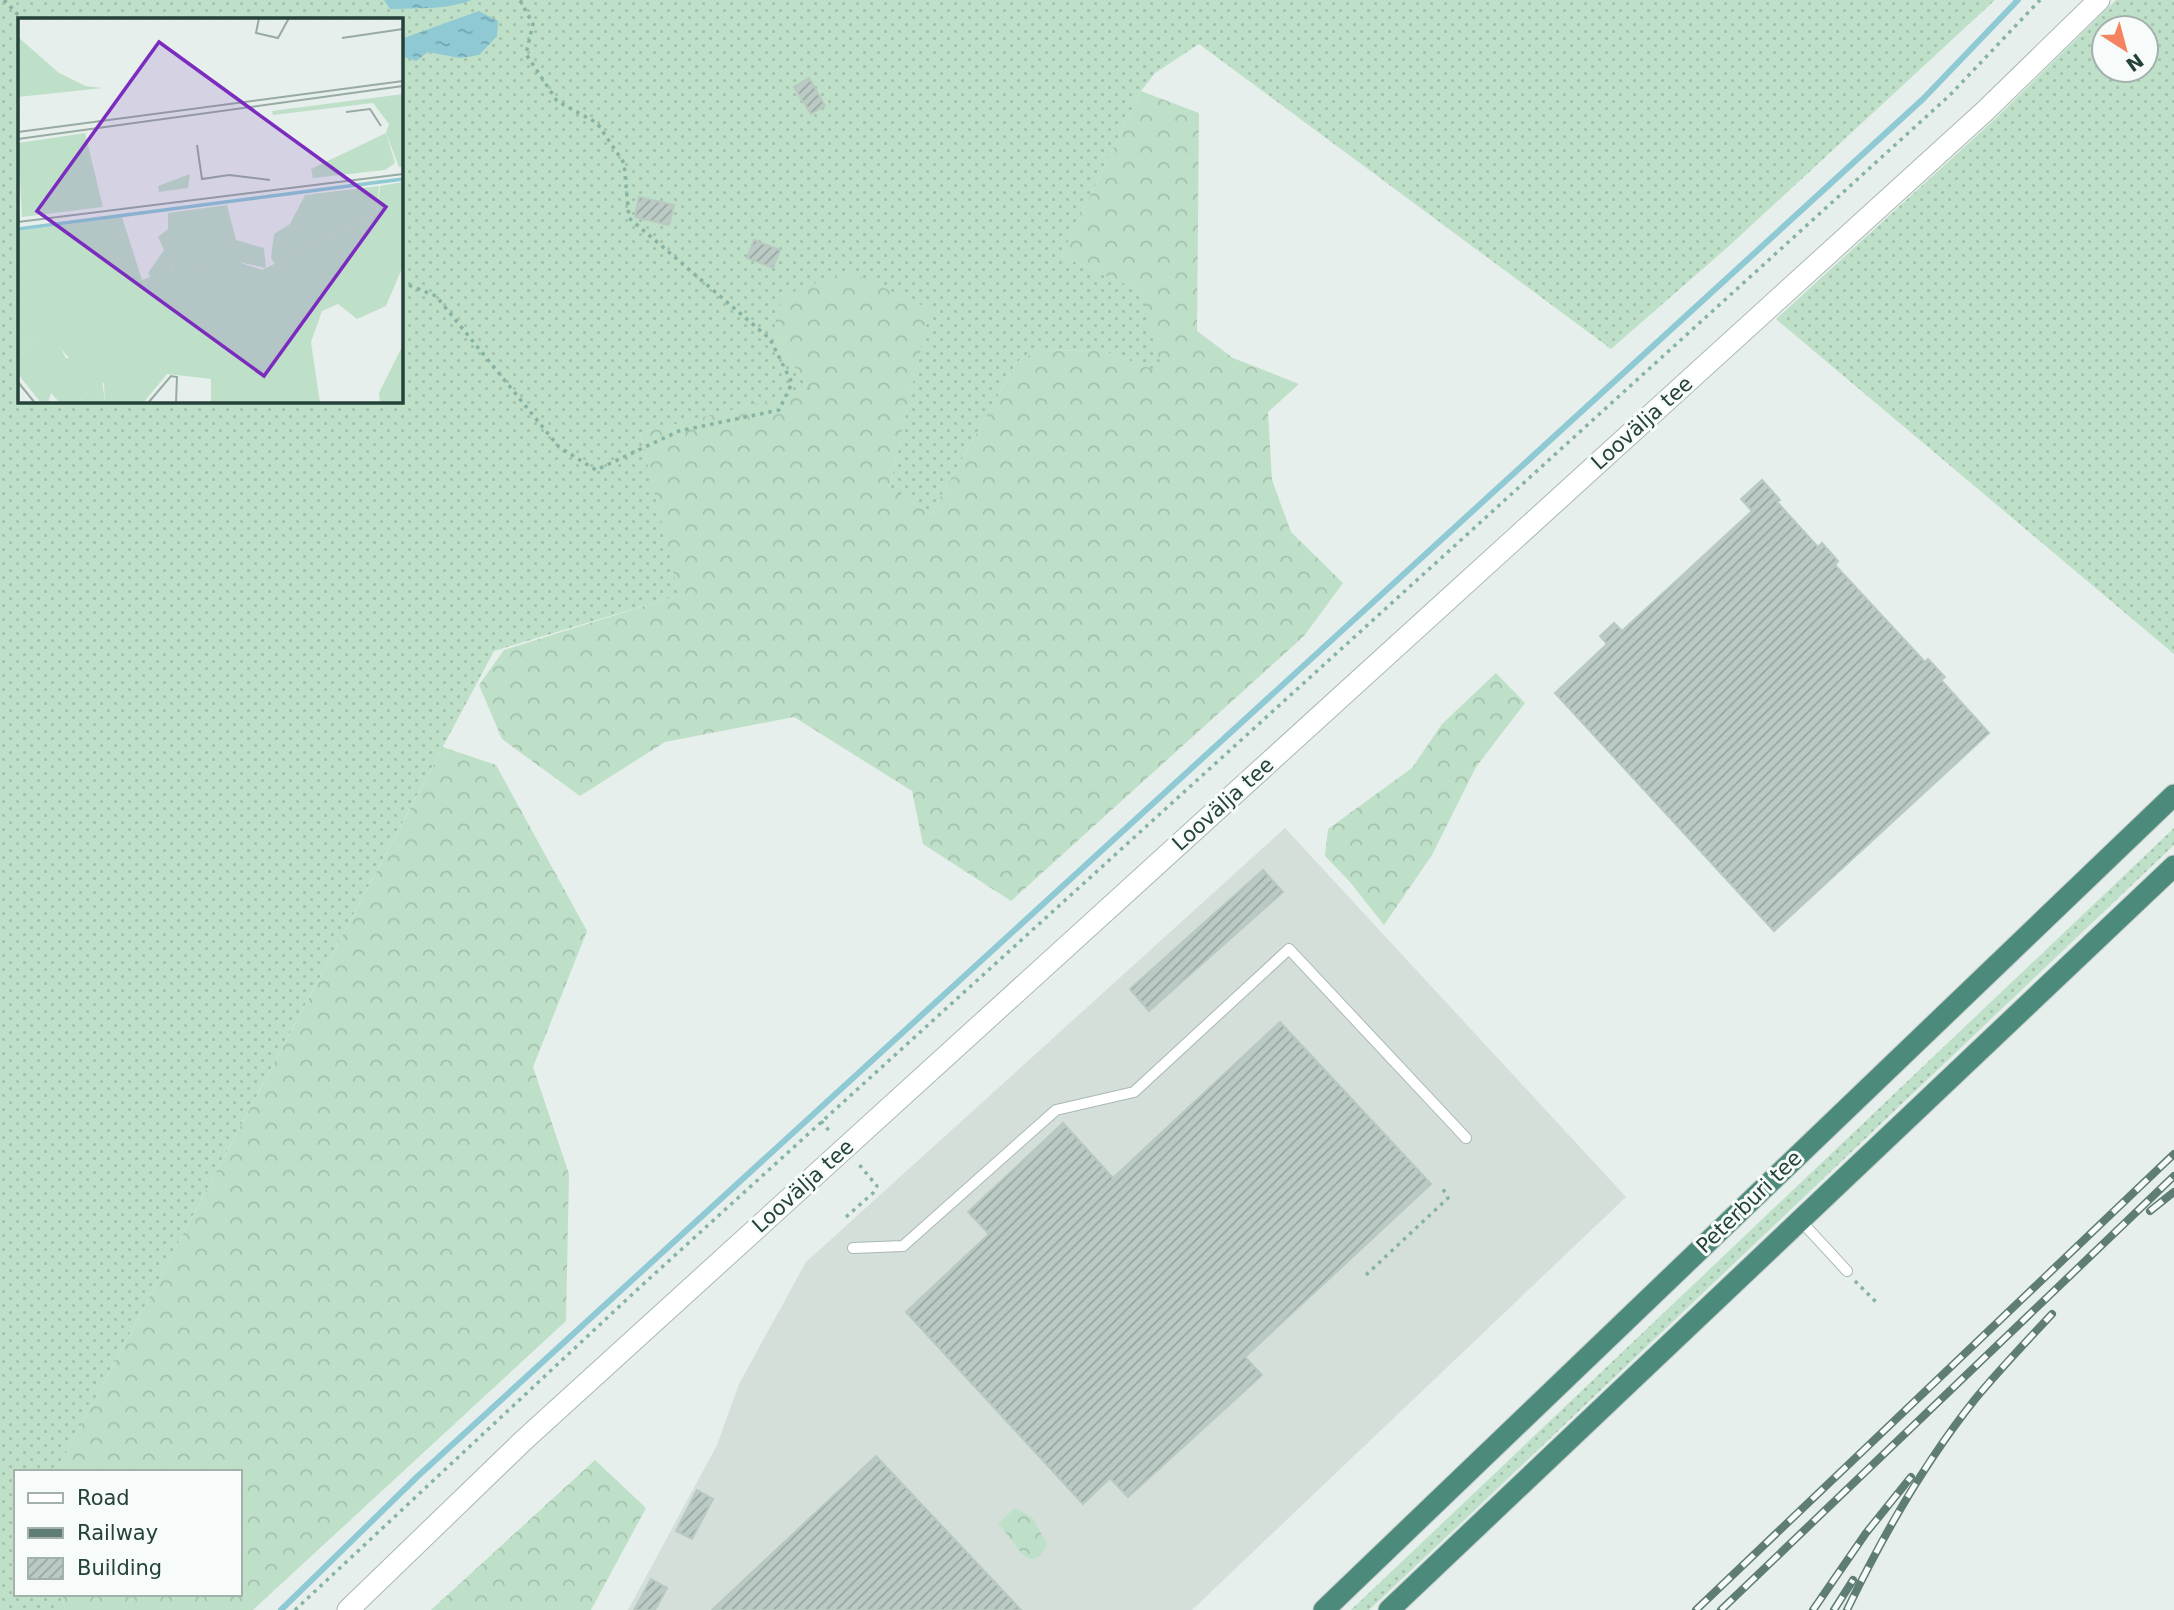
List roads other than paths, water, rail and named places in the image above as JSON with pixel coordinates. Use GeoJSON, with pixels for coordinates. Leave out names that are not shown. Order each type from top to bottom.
{"type":"FeatureCollection","features":[{"type":"Feature","properties":{"kind":"highway","name":"Peterburi tee"},"geometry":{"type":"LineString","coordinates":[[1324,1610],[2174,795]]}},
{"type":"Feature","properties":{"kind":"highway"},"geometry":{"type":"LineString","coordinates":[[1389,1610],[2174,866]]}},
{"type":"Feature","properties":{"kind":"street","name":"Loovälja tee"},"geometry":{"type":"LineString","coordinates":[[348,1610],[524,1440],[841,1144],[1985,111],[2099,0]]}},
{"type":"Feature","properties":{"kind":"lane"},"geometry":{"type":"LineString","coordinates":[[853,1248],[903,1246],[1056,1110],[1134,1092],[1289,949],[1466,1138]]}},
{"type":"Feature","properties":{"kind":"lane"},"geometry":{"type":"LineString","coordinates":[[1800,1220],[1847,1271]]}},
{"type":"Feature","properties":{"kind":"water"},"geometry":{"type":"Polygon","coordinates":[[[384,0],[472,0],[442,7],[390,9],[384,0]]]}},
{"type":"Feature","properties":{"kind":"water"},"geometry":{"type":"Polygon","coordinates":[[[479,11],[498,21],[497,36],[479,55],[460,58],[428,52],[416,61],[402,56],[402,39],[479,11]]]}},
{"type":"Feature","properties":{"kind":"waterway"},"geometry":{"type":"LineString","coordinates":[[281,1610],[418,1476],[1923,99],[2018,0]]}},
{"type":"Feature","properties":{"kind":"railway"},"geometry":{"type":"LineString","coordinates":[[1696,1610],[2174,1154]]}},
{"type":"Feature","properties":{"kind":"railway"},"geometry":{"type":"LineString","coordinates":[[1721,1610],[2174,1176]]}},
{"type":"Feature","properties":{"kind":"railway"},"geometry":{"type":"LineString","coordinates":[[2150,1211],[2174,1192]]}},
{"type":"Feature","properties":{"kind":"railway"},"geometry":{"type":"LineString","coordinates":[[1847,1610],[1890,1527],[1939,1448],[1985,1387],[2052,1314]]}},
{"type":"Feature","properties":{"kind":"railway"},"geometry":{"type":"LineString","coordinates":[[1813,1610],[1866,1533],[1911,1477]]}},
{"type":"Feature","properties":{"kind":"railway"},"geometry":{"type":"LineString","coordinates":[[1834,1610],[1853,1580]]}}]}
